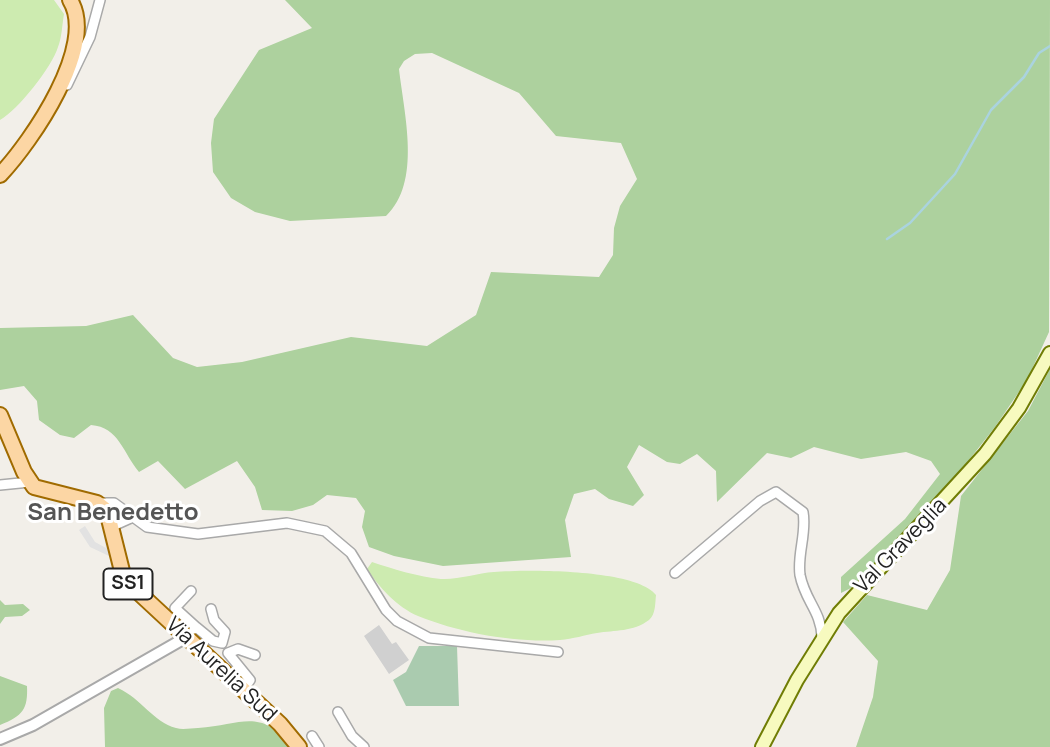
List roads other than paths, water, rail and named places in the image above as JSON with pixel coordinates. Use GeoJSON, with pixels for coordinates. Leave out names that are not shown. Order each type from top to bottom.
{"type":"FeatureCollection","features":[{"type":"Feature","properties":{"kind":"main road"},"geometry":{"type":"LineString","coordinates":[[0,175],[31,136],[51,101],[76,42],[77,17],[70,0]]}},
{"type":"Feature","properties":{"kind":"main road","name":"Val Graveglia"},"geometry":{"type":"LineString","coordinates":[[762,747],[822,637],[858,591],[985,454],[1023,401],[1050,353]]}},
{"type":"Feature","properties":{"kind":"main road"},"geometry":{"type":"LineString","coordinates":[[0,415],[30,482],[44,492],[97,503]]}},
{"type":"Feature","properties":{"kind":"main road","name":"Via Aurelia Sud"},"geometry":{"type":"LineString","coordinates":[[97,503],[107,511],[113,526],[124,579],[191,633],[242,691],[299,747]]}},
{"type":"Feature","properties":{"kind":"street"},"geometry":{"type":"LineString","coordinates":[[51,101],[66,86],[80,61],[100,0]]}},
{"type":"Feature","properties":{"kind":"street"},"geometry":{"type":"LineString","coordinates":[[0,485],[30,482]]}},
{"type":"Feature","properties":{"kind":"street"},"geometry":{"type":"LineString","coordinates":[[675,573],[760,501],[776,492],[803,512],[799,572],[806,598],[821,618],[822,637]]}},
{"type":"Feature","properties":{"kind":"street"},"geometry":{"type":"LineString","coordinates":[[97,503],[114,503],[147,527],[198,534],[287,523],[317,528],[336,537],[344,545],[376,598],[397,621],[410,630],[429,638],[558,652]]}},
{"type":"Feature","properties":{"kind":"street"},"geometry":{"type":"LineString","coordinates":[[113,526],[133,517]]}},
{"type":"Feature","properties":{"kind":"street"},"geometry":{"type":"LineString","coordinates":[[191,591],[174,608],[191,633],[222,643],[225,632],[214,620],[211,609]]}},
{"type":"Feature","properties":{"kind":"street"},"geometry":{"type":"LineString","coordinates":[[0,739],[33,725],[191,633]]}},
{"type":"Feature","properties":{"kind":"street"},"geometry":{"type":"LineString","coordinates":[[242,691],[250,680],[228,653],[238,649],[255,655]]}},
{"type":"Feature","properties":{"kind":"street"},"geometry":{"type":"LineString","coordinates":[[338,712],[352,736],[364,747]]}},
{"type":"Feature","properties":{"kind":"street"},"geometry":{"type":"LineString","coordinates":[[312,736],[318,747]]}},
{"type":"Feature","properties":{"kind":"waterway"},"geometry":{"type":"LineString","coordinates":[[887,239],[910,223],[955,174],[991,110],[1024,77],[1039,53],[1050,46]]}},
{"type":"Feature","properties":{"kind":"district","name":"San Benedetto"},"geometry":{"type":"Point","coordinates":[113,513]}}]}
